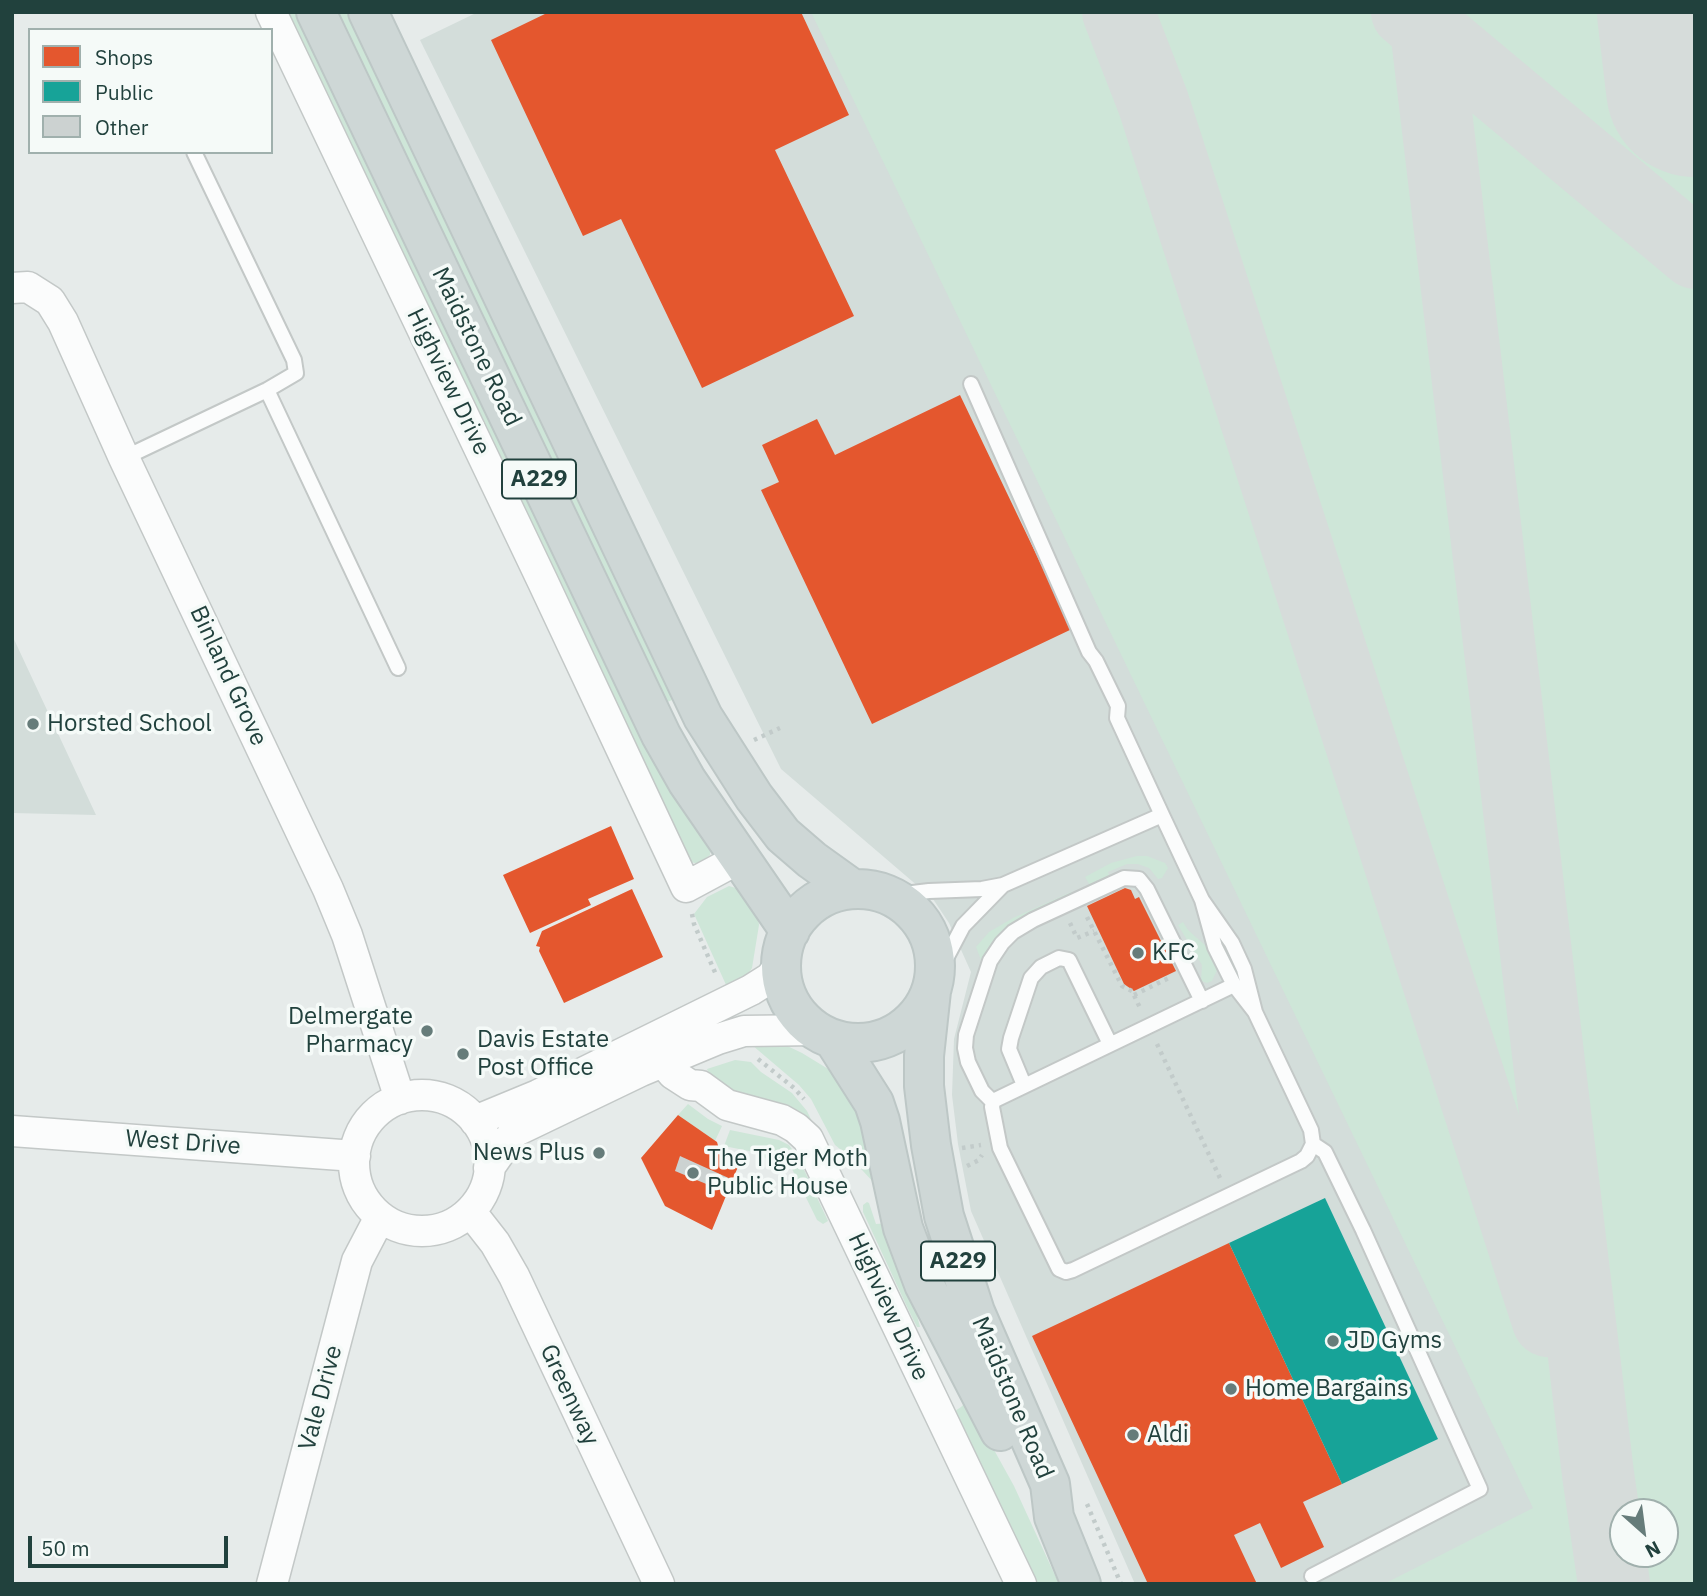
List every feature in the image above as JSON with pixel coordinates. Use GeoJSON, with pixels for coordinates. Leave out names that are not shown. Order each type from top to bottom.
{"type":"FeatureCollection","features":[{"type":"Feature","properties":{"kind":"main road","name":"Maidstone Road"},"geometry":{"type":"LineString","coordinates":[[316,12],[661,735],[687,781],[740,858],[785,947]]}},
{"type":"Feature","properties":{"kind":"main road","name":"Maidstone Road"},"geometry":{"type":"LineString","coordinates":[[368,12],[703,717],[754,797],[783,835],[851,888]]}},
{"type":"Feature","properties":{"kind":"main road","name":"A229"},"geometry":{"type":"LineString","coordinates":[[851,888],[875,892],[906,907],[925,930],[933,956],[932,988]]}},
{"type":"Feature","properties":{"kind":"main road"},"geometry":{"type":"LineString","coordinates":[[785,947],[800,914],[817,900],[851,888]]}},
{"type":"Feature","properties":{"kind":"main road","name":"A229"},"geometry":{"type":"LineString","coordinates":[[785,947],[785,988],[791,1003],[801,1017],[825,1035]]}},
{"type":"Feature","properties":{"kind":"main road","name":"Maidstone Road"},"geometry":{"type":"LineString","coordinates":[[932,988],[923,1065],[924,1086],[944,1216],[975,1312],[1050,1484],[1054,1517],[1081,1584]]}},
{"type":"Feature","properties":{"kind":"main road"},"geometry":{"type":"LineString","coordinates":[[825,1035],[858,1044],[888,1037],[912,1021],[932,988]]}},
{"type":"Feature","properties":{"kind":"main road","name":"Maidstone Road"},"geometry":{"type":"LineString","coordinates":[[825,1035],[863,1083],[878,1113],[903,1228],[928,1292],[1031,1492],[1054,1517]]}},
{"type":"Feature","properties":{"kind":"street","name":"Highview Drive"},"geometry":{"type":"LineString","coordinates":[[271,12],[544,582],[686,887]]}},
{"type":"Feature","properties":{"kind":"street","name":"Binland Grove"},"geometry":{"type":"LineString","coordinates":[[12,288],[28,287],[50,301],[63,322],[124,458],[337,910],[400,1099]]}},
{"type":"Feature","properties":{"kind":"street"},"geometry":{"type":"LineString","coordinates":[[686,887],[740,858]]}},
{"type":"Feature","properties":{"kind":"street"},"geometry":{"type":"LineString","coordinates":[[475,1121],[538,1095],[751,990],[770,978],[785,947]]}},
{"type":"Feature","properties":{"kind":"street"},"geometry":{"type":"LineString","coordinates":[[489,1168],[514,1132],[677,1056],[744,1031],[825,1035]]}},
{"type":"Feature","properties":{"kind":"street","name":"Highview Drive"},"geometry":{"type":"LineString","coordinates":[[677,1056],[699,1071],[701,1086],[727,1105],[787,1122],[808,1139],[1021,1584]]}},
{"type":"Feature","properties":{"kind":"street"},"geometry":{"type":"LineString","coordinates":[[420,1095],[441,1098],[460,1107],[475,1121],[488,1144],[489,1168],[480,1200],[457,1221],[443,1228],[426,1231],[394,1225],[380,1217],[357,1184],[355,1156],[358,1142],[369,1121],[386,1105],[400,1099],[420,1095]]}},
{"type":"Feature","properties":{"kind":"street","name":"West Drive"},"geometry":{"type":"LineString","coordinates":[[12,1131],[355,1156]]}},
{"type":"Feature","properties":{"kind":"street","name":"Greenway"},"geometry":{"type":"LineString","coordinates":[[470,1211],[495,1243],[514,1276],[659,1584]]}},
{"type":"Feature","properties":{"kind":"street","name":"Vale Drive"},"geometry":{"type":"LineString","coordinates":[[272,1584],[357,1261],[380,1217]]}},
{"type":"Feature","properties":{"kind":"lane"},"geometry":{"type":"LineString","coordinates":[[124,458],[267,390],[296,373],[294,360],[195,154]]}},
{"type":"Feature","properties":{"kind":"lane"},"geometry":{"type":"LineString","coordinates":[[971,384],[1089,652],[1118,706],[1118,718],[1162,815],[1202,900],[1232,943],[1244,969],[1255,1012],[1311,1130],[1313,1144],[1301,1161],[1073,1270],[1060,1270],[1002,1153],[997,1139],[993,1102],[984,1094],[975,1079],[965,1048],[966,1035],[988,966],[1002,943],[1013,932],[1124,878],[1140,880],[1147,889],[1197,1003]]}},
{"type":"Feature","properties":{"kind":"lane"},"geometry":{"type":"LineString","coordinates":[[267,390],[398,668]]}},
{"type":"Feature","properties":{"kind":"lane"},"geometry":{"type":"LineString","coordinates":[[888,897],[1003,886],[1162,815]]}},
{"type":"Feature","properties":{"kind":"lane"},"geometry":{"type":"LineString","coordinates":[[932,988],[963,926],[1003,886]]}},
{"type":"Feature","properties":{"kind":"lane"},"geometry":{"type":"LineString","coordinates":[[1202,900],[1215,947],[1234,985],[1255,1012]]}},
{"type":"Feature","properties":{"kind":"lane"},"geometry":{"type":"LineString","coordinates":[[1024,1085],[1009,1049],[1011,1038],[1031,978],[1041,967],[1059,958],[1069,960],[1110,1044]]}},
{"type":"Feature","properties":{"kind":"lane"},"geometry":{"type":"LineString","coordinates":[[993,1102],[1234,985]]}},
{"type":"Feature","properties":{"kind":"lane"},"geometry":{"type":"LineString","coordinates":[[1312,1576],[1480,1489],[1363,1230],[1325,1152],[1313,1144]]}},
{"type":"Feature","properties":{"kind":"path"},"geometry":{"type":"LineString","coordinates":[[750,743],[780,728]]}},
{"type":"Feature","properties":{"kind":"path"},"geometry":{"type":"LineString","coordinates":[[686,887],[694,924],[723,989]]}},
{"type":"Feature","properties":{"kind":"path"},"geometry":{"type":"LineString","coordinates":[[1080,899],[1122,986],[1131,990],[1134,995],[1177,974],[1197,1003]]}},
{"type":"Feature","properties":{"kind":"path"},"geometry":{"type":"LineString","coordinates":[[1085,914],[1070,922],[1077,938],[1094,931]]}},
{"type":"Feature","properties":{"kind":"path"},"geometry":{"type":"LineString","coordinates":[[1149,1026],[1228,1195]]}},
{"type":"Feature","properties":{"kind":"path"},"geometry":{"type":"LineString","coordinates":[[951,1150],[980,1144],[983,1151],[980,1159],[967,1166]]}},
{"type":"Feature","properties":{"kind":"shaded area"},"geometry":{"type":"Polygon","coordinates":[[[478,12],[1695,12],[1695,1584],[1135,1584],[971,1211],[952,1095],[954,1039],[971,972],[949,923],[933,899],[781,769],[420,40],[478,12]]]}},
{"type":"Feature","properties":{"kind":"shaded area","name":"Horsted School"},"geometry":{"type":"Polygon","coordinates":[[[12,635],[96,815],[12,813],[12,635]]]}},
{"type":"Feature","properties":{"kind":"green space"},"geometry":{"type":"Polygon","coordinates":[[[286,12],[298,12],[711,846],[710,855],[698,864],[691,862],[286,12]]]}},
{"type":"Feature","properties":{"kind":"green space"},"geometry":{"type":"Polygon","coordinates":[[[331,12],[350,12],[677,698],[660,705],[331,12]]]}},
{"type":"Feature","properties":{"kind":"green space"},"geometry":{"type":"Polygon","coordinates":[[[811,12],[1695,12],[1695,1584],[1384,1584],[1533,1508],[811,12]]]}},
{"type":"Feature","properties":{"kind":"green space"},"geometry":{"type":"Polygon","coordinates":[[[1147,856],[1165,863],[1168,868],[1162,878],[1158,879],[1149,868],[1138,864],[1127,864],[1108,872],[1110,878],[1091,887],[1085,877],[1111,863],[1147,856]]]}},
{"type":"Feature","properties":{"kind":"green space"},"geometry":{"type":"Polygon","coordinates":[[[729,886],[739,889],[758,917],[759,925],[752,968],[748,974],[727,987],[694,914],[707,897],[729,886]]]}},
{"type":"Feature","properties":{"kind":"green space"},"geometry":{"type":"Polygon","coordinates":[[[1071,892],[1074,895],[1007,928],[981,960],[976,947],[989,932],[1071,892]]]}},
{"type":"Feature","properties":{"kind":"green space"},"geometry":{"type":"Polygon","coordinates":[[[1183,922],[1207,947],[1217,970],[1212,981],[1201,981],[1202,965],[1178,925],[1183,922]]]}},
{"type":"Feature","properties":{"kind":"green space"},"geometry":{"type":"Polygon","coordinates":[[[781,1043],[838,1075],[858,1104],[875,1184],[835,1145],[811,1099],[799,1085],[752,1045],[781,1043]]]}},
{"type":"Feature","properties":{"kind":"green space"},"geometry":{"type":"Polygon","coordinates":[[[735,1060],[751,1062],[792,1093],[807,1111],[817,1132],[738,1095],[709,1074],[707,1069],[735,1060]]]}},
{"type":"Feature","properties":{"kind":"green space"},"geometry":{"type":"Polygon","coordinates":[[[688,1104],[722,1126],[715,1141],[678,1115],[688,1104]]]}},
{"type":"Feature","properties":{"kind":"green space"},"geometry":{"type":"Polygon","coordinates":[[[730,1130],[779,1140],[789,1145],[799,1159],[828,1221],[823,1224],[817,1220],[792,1169],[749,1151],[724,1146],[730,1130]]]}},
{"type":"Feature","properties":{"kind":"green space"},"geometry":{"type":"Polygon","coordinates":[[[867,1202],[876,1224],[888,1223],[909,1284],[920,1327],[917,1327],[908,1309],[863,1212],[863,1205],[867,1202]]]}},
{"type":"Feature","properties":{"kind":"green space"},"geometry":{"type":"Polygon","coordinates":[[[967,1401],[1014,1486],[1059,1584],[1031,1584],[952,1413],[967,1401]]]}},
{"type":"Feature","properties":{"kind":"building: Shops"},"geometry":{"type":"Polygon","coordinates":[[[549,12],[801,12],[849,115],[775,150],[854,316],[702,388],[621,219],[583,236],[491,40],[549,12]]]}},
{"type":"Feature","properties":{"kind":"building: Shops"},"geometry":{"type":"Polygon","coordinates":[[[960,395],[1072,629],[872,724],[761,490],[779,482],[762,445],[817,419],[835,455],[960,395]]]}},
{"type":"Feature","properties":{"kind":"building: Shops"},"geometry":{"type":"Polygon","coordinates":[[[611,826],[634,879],[588,899],[591,905],[530,933],[503,875],[611,826]]]}},
{"type":"Feature","properties":{"kind":"building: Shops","name":"KFC"},"geometry":{"type":"Polygon","coordinates":[[[1125,888],[1131,890],[1135,899],[1139,897],[1176,971],[1134,991],[1124,984],[1087,906],[1125,888]]]}},
{"type":"Feature","properties":{"kind":"building: Shops"},"geometry":{"type":"Polygon","coordinates":[[[632,889],[663,957],[564,1003],[539,951],[540,947],[536,946],[542,931],[632,889]]]}},
{"type":"Feature","properties":{"kind":"building: Shops","name":"The Tiger Moth Public House"},"geometry":{"type":"Polygon","coordinates":[[[678,1115],[717,1142],[719,1149],[742,1157],[712,1230],[665,1206],[641,1158],[678,1115]]]}},
{"type":"Feature","properties":{"kind":"building: Shops"},"geometry":{"type":"Polygon","coordinates":[[[1229,1243],[1342,1484],[1303,1502],[1324,1547],[1281,1568],[1260,1523],[1234,1535],[1257,1584],[1148,1584],[1032,1336],[1229,1243]]]}},
{"type":"Feature","properties":{"kind":"building: Public","name":"JD Gyms"},"geometry":{"type":"Polygon","coordinates":[[[1325,1198],[1438,1439],[1342,1484],[1229,1243],[1325,1198]]]}},
{"type":"Feature","properties":{"kind":"building: Other"},"geometry":{"type":"Polygon","coordinates":[[[680,1156],[733,1180],[728,1193],[675,1171],[680,1156]]]}},
{"type":"Feature","properties":{"kind":"taxiway"},"geometry":{"type":"LineString","coordinates":[[1118,12],[1153,102],[1548,1321]]}},
{"type":"Feature","properties":{"kind":"taxiway"},"geometry":{"type":"LineString","coordinates":[[1407,12],[1695,253]]}},
{"type":"Feature","properties":{"kind":"taxiway"},"geometry":{"type":"LineString","coordinates":[[1424,12],[1598,1474],[1614,1584]]}},
{"type":"Feature","properties":{"kind":"runway"},"geometry":{"type":"LineString","coordinates":[[1686,12],[1695,88]]}},
{"type":"Feature","properties":{"kind":"place","name":"Horsted School"},"geometry":{"type":"Point","coordinates":[33,724]}},
{"type":"Feature","properties":{"kind":"place","name":"KFC"},"geometry":{"type":"Point","coordinates":[1138,953]}},
{"type":"Feature","properties":{"kind":"place","name":"Delmergate Pharmacy"},"geometry":{"type":"Point","coordinates":[427,1031]}},
{"type":"Feature","properties":{"kind":"place","name":"Davis Estate Post Office"},"geometry":{"type":"Point","coordinates":[463,1054]}},
{"type":"Feature","properties":{"kind":"place","name":"News Plus"},"geometry":{"type":"Point","coordinates":[599,1153]}},
{"type":"Feature","properties":{"kind":"place","name":"The Tiger Moth Public House"},"geometry":{"type":"Point","coordinates":[693,1173]}},
{"type":"Feature","properties":{"kind":"place","name":"JD Gyms"},"geometry":{"type":"Point","coordinates":[1333,1341]}},
{"type":"Feature","properties":{"kind":"place","name":"Home Bargains"},"geometry":{"type":"Point","coordinates":[1231,1389]}},
{"type":"Feature","properties":{"kind":"place","name":"Aldi"},"geometry":{"type":"Point","coordinates":[1133,1435]}}]}
